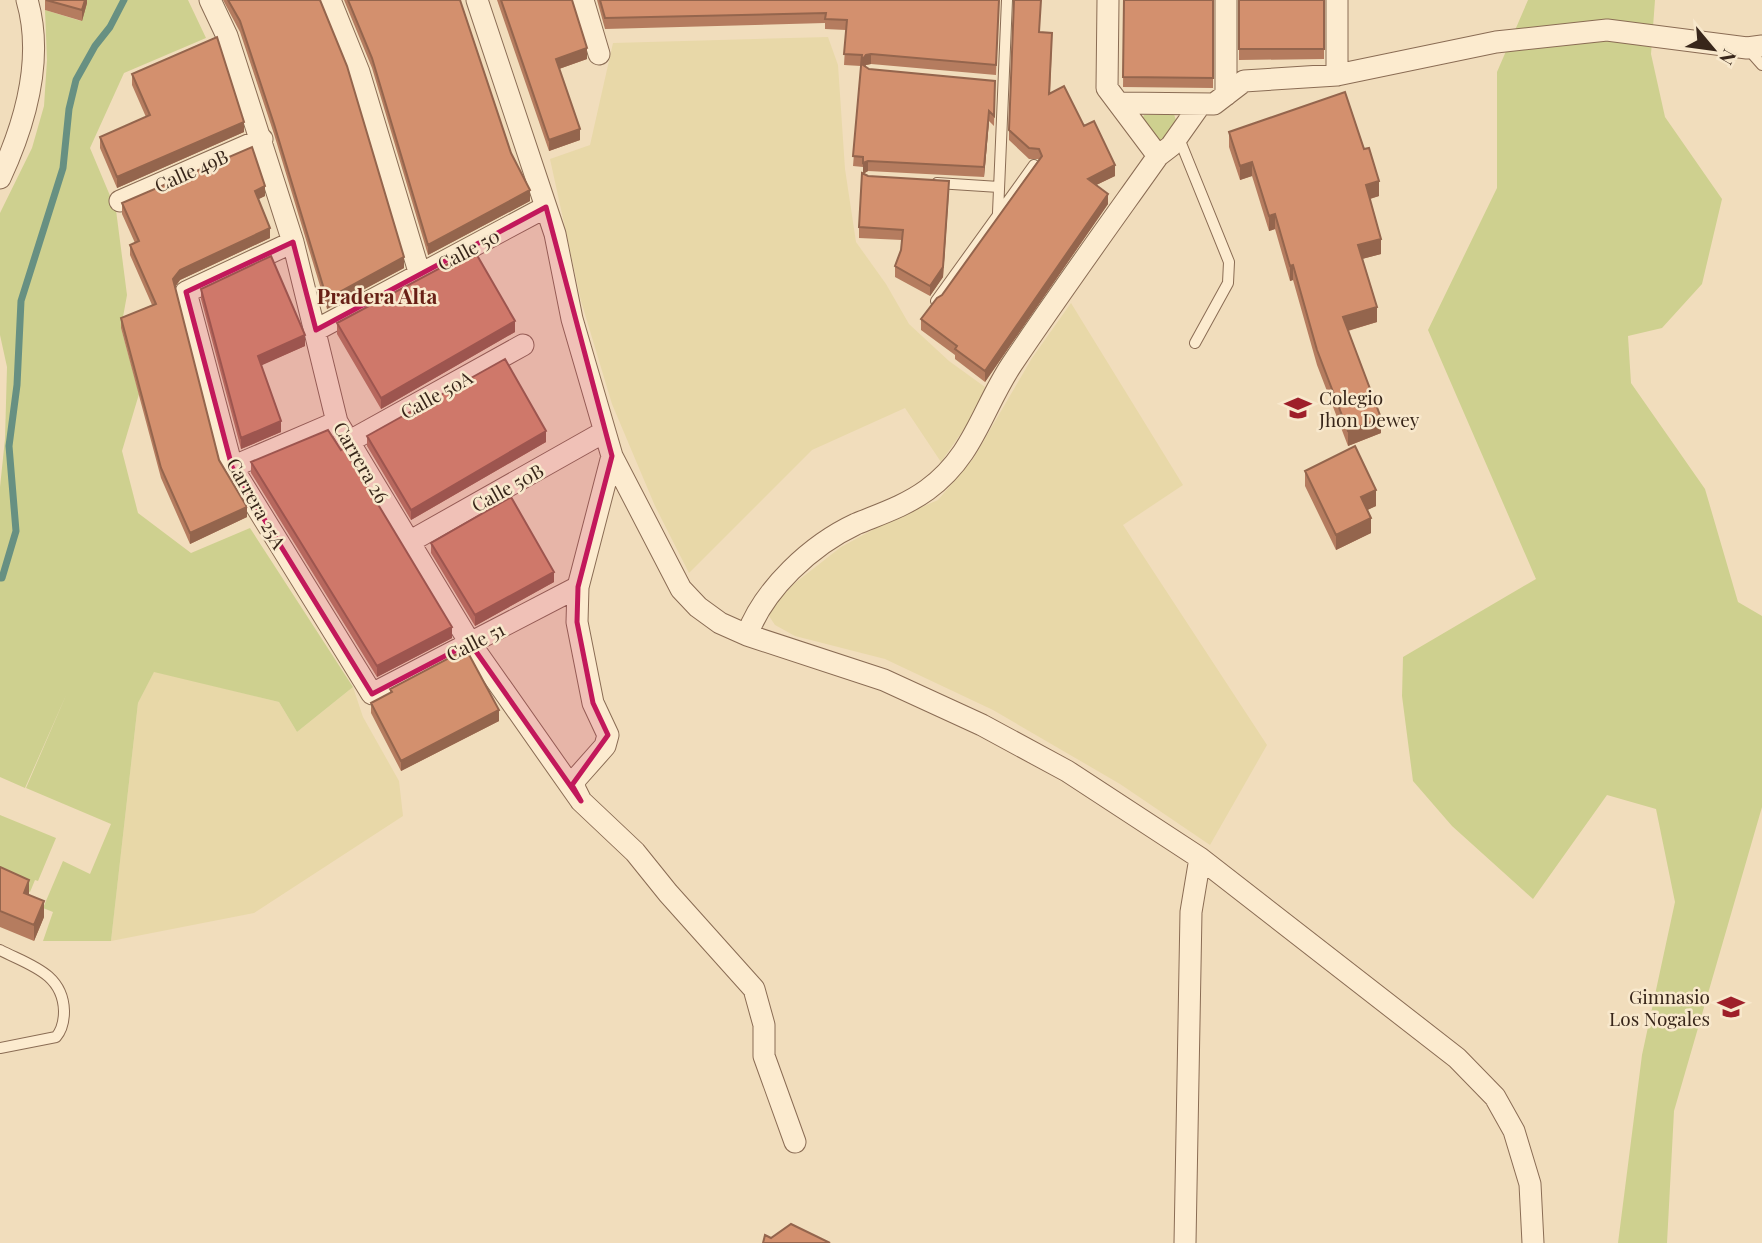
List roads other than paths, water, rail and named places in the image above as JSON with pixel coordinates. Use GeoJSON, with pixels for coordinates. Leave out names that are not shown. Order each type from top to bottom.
{"type":"FeatureCollection","features":[{"type":"Feature","properties":{"kind":"street"},"geometry":{"type":"LineString","coordinates":[[0,178],[17,139],[33,65],[33,21],[27,0]]}},
{"type":"Feature","properties":{"kind":"street","name":"Carrera 26"},"geometry":{"type":"LineString","coordinates":[[210,0],[227,36],[293,242],[337,422],[470,643],[581,801],[635,852],[754,989],[764,1025],[765,1056],[795,1142]]}},
{"type":"Feature","properties":{"kind":"street"},"geometry":{"type":"LineString","coordinates":[[330,0],[359,72],[420,275]]}},
{"type":"Feature","properties":{"kind":"street"},"geometry":{"type":"LineString","coordinates":[[477,0],[555,234],[572,319],[612,456],[681,589],[698,607],[720,623],[747,635],[884,680],[982,725],[1067,771],[1200,858],[1457,1058],[1495,1097],[1514,1131],[1530,1184],[1533,1243]]}},
{"type":"Feature","properties":{"kind":"street"},"geometry":{"type":"LineString","coordinates":[[583,0],[599,54]]}},
{"type":"Feature","properties":{"kind":"street"},"geometry":{"type":"LineString","coordinates":[[1108,0],[1107,88],[1158,156]]}},
{"type":"Feature","properties":{"kind":"street"},"geometry":{"type":"LineString","coordinates":[[1226,0],[1226,95]]}},
{"type":"Feature","properties":{"kind":"street"},"geometry":{"type":"LineString","coordinates":[[1336,75],[1337,0]]}},
{"type":"Feature","properties":{"kind":"street"},"geometry":{"type":"LineString","coordinates":[[1119,103],[1214,104],[1244,81],[1336,75],[1496,42],[1607,30],[1754,47]]}},
{"type":"Feature","properties":{"kind":"street"},"geometry":{"type":"LineString","coordinates":[[747,635],[753,619],[771,592],[800,562],[853,526],[906,503],[928,490],[949,471],[983,422],[1010,367],[1158,156],[1171,146],[1200,105]]}},
{"type":"Feature","properties":{"kind":"street","name":"Calle 49B"},"geometry":{"type":"LineString","coordinates":[[120,201],[262,139]]}},
{"type":"Feature","properties":{"kind":"street","name":"Calle 50"},"geometry":{"type":"LineString","coordinates":[[316,330],[546,208]]}},
{"type":"Feature","properties":{"kind":"street","name":"Carrera 25A"},"geometry":{"type":"LineString","coordinates":[[293,242],[186,292],[232,467],[372,694]]}},
{"type":"Feature","properties":{"kind":"street","name":"Calle 50A"},"geometry":{"type":"LineString","coordinates":[[348,442],[523,345]]}},
{"type":"Feature","properties":{"kind":"street"},"geometry":{"type":"LineString","coordinates":[[232,467],[337,422]]}},
{"type":"Feature","properties":{"kind":"street","name":"Calle 50B"},"geometry":{"type":"LineString","coordinates":[[409,542],[604,432]]}},
{"type":"Feature","properties":{"kind":"street"},"geometry":{"type":"LineString","coordinates":[[581,801],[575,789],[575,781],[605,746],[608,735],[593,703],[584,667],[577,622],[578,587],[612,456]]}},
{"type":"Feature","properties":{"kind":"street","name":"Calle 51"},"geometry":{"type":"LineString","coordinates":[[372,694],[578,587]]}},
{"type":"Feature","properties":{"kind":"street"},"geometry":{"type":"LineString","coordinates":[[1185,1243],[1191,912],[1200,858]]}},
{"type":"Feature","properties":{"kind":"lane"},"geometry":{"type":"LineString","coordinates":[[998,213],[1007,0]]}},
{"type":"Feature","properties":{"kind":"lane"},"geometry":{"type":"LineString","coordinates":[[1754,47],[1762,65]]}},
{"type":"Feature","properties":{"kind":"lane"},"geometry":{"type":"LineString","coordinates":[[990,83],[1003,84]]}},
{"type":"Feature","properties":{"kind":"lane"},"geometry":{"type":"LineString","coordinates":[[1178,136],[1229,262],[1228,283],[1195,343]]}},
{"type":"Feature","properties":{"kind":"lane"},"geometry":{"type":"LineString","coordinates":[[936,301],[1034,165]]}},
{"type":"Feature","properties":{"kind":"lane"},"geometry":{"type":"LineString","coordinates":[[920,182],[999,187]]}},
{"type":"Feature","properties":{"kind":"lane"},"geometry":{"type":"LineString","coordinates":[[0,950],[44,973],[57,984],[62,991],[64,1014],[62,1028],[56,1037],[0,1048]]}},
{"type":"Feature","properties":{"kind":"waterway"},"geometry":{"type":"LineString","coordinates":[[0,578],[16,531],[9,446],[17,385],[21,301],[63,168],[69,109],[76,80],[124,0]]}},
{"type":"Feature","properties":{"kind":"place","name":"Colegio Jhon Dewey"},"geometry":{"type":"Point","coordinates":[1298,408]}},
{"type":"Feature","properties":{"kind":"place","name":"Gimnasio Los Nogales"},"geometry":{"type":"Point","coordinates":[1731,1007]}},
{"type":"Feature","properties":{"kind":"district","name":"Pradera Alta"},"geometry":{"type":"Point","coordinates":[377,295]}}]}
